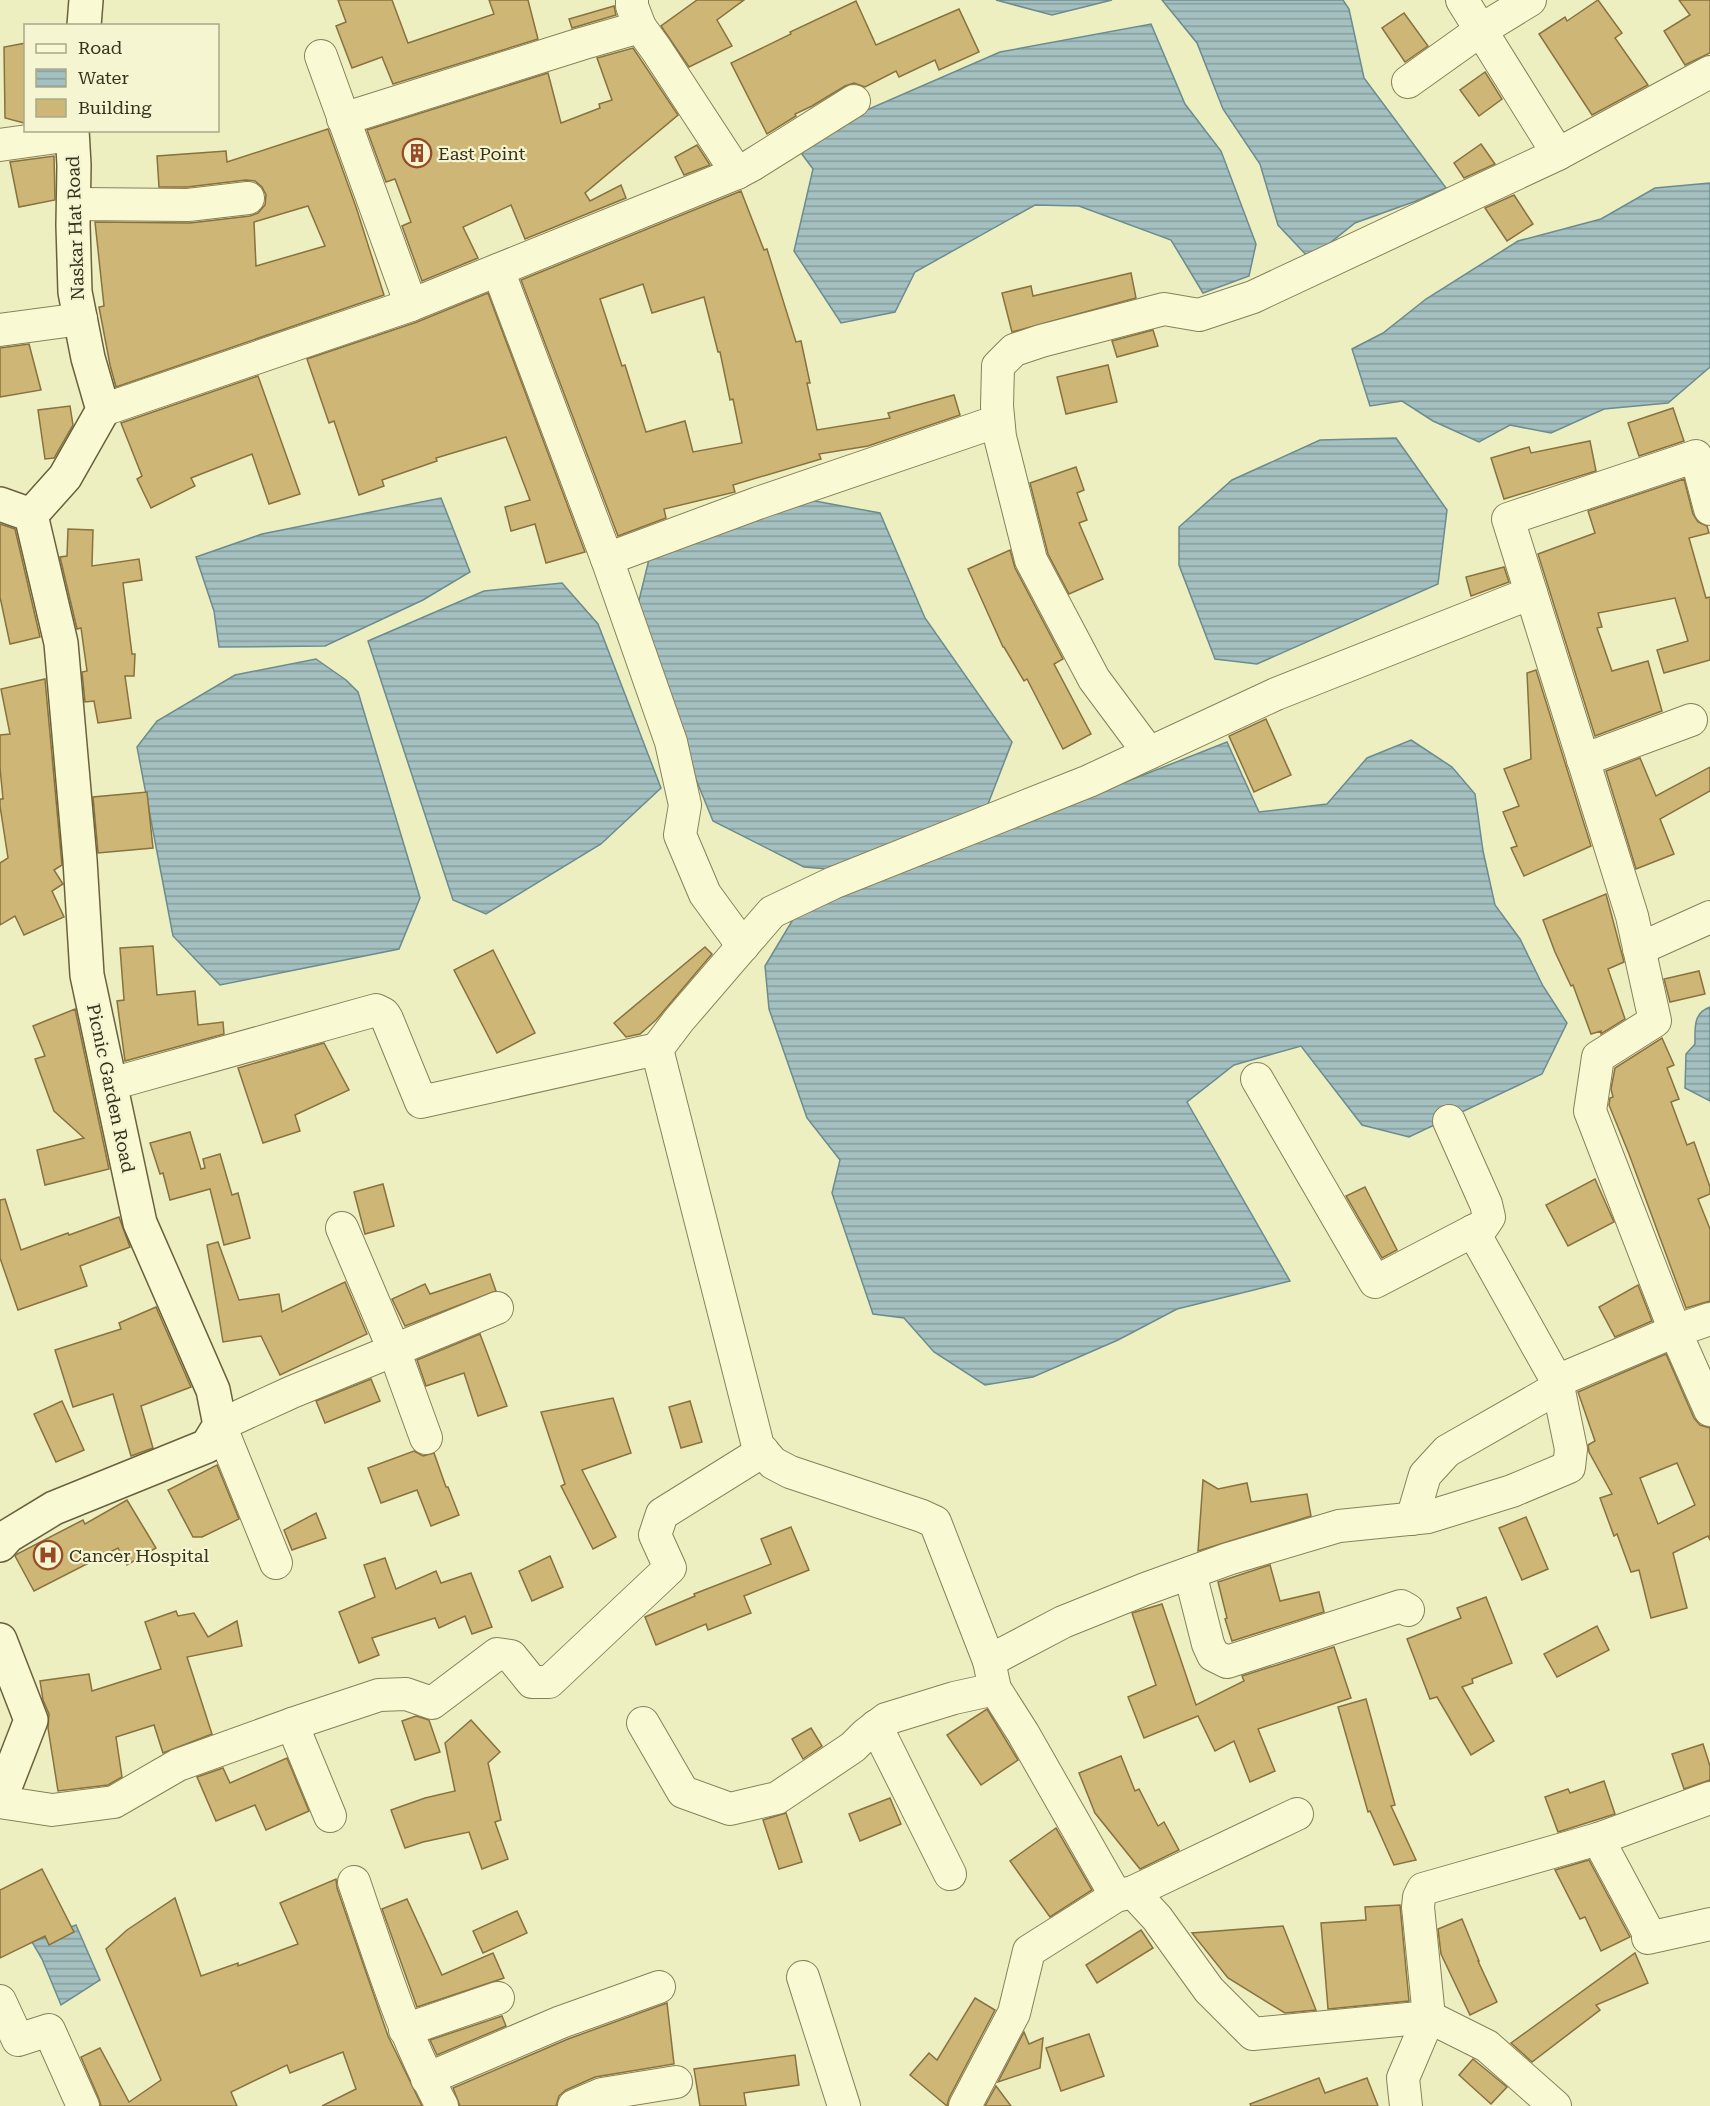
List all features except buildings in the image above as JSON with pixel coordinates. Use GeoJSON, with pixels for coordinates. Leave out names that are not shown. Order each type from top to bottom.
{"type":"FeatureCollection","features":[{"type":"Feature","properties":{"kind":"main road"},"geometry":{"type":"LineString","coordinates":[[84,24],[86,0]]}},
{"type":"Feature","properties":{"kind":"main road","name":"Naskar Hat Road"},"geometry":{"type":"LineString","coordinates":[[71,133],[74,165],[75,292],[88,358],[103,410]]}},
{"type":"Feature","properties":{"kind":"main road"},"geometry":{"type":"LineString","coordinates":[[0,504],[31,515],[65,477],[103,410]]}},
{"type":"Feature","properties":{"kind":"main road","name":"Picnic Garden Road"},"geometry":{"type":"LineString","coordinates":[[31,515],[61,643],[80,860],[87,975],[140,1223],[213,1390],[220,1425]]}},
{"type":"Feature","properties":{"kind":"main road"},"geometry":{"type":"LineString","coordinates":[[0,1545],[8,1536],[54,1508],[207,1446],[220,1425]]}},
{"type":"Feature","properties":{"kind":"main road"},"geometry":{"type":"LineString","coordinates":[[0,1640],[31,1720],[0,1801]]}},
{"type":"Feature","properties":{"kind":"street"},"geometry":{"type":"LineString","coordinates":[[1462,0],[1558,154]]}},
{"type":"Feature","properties":{"kind":"street"},"geometry":{"type":"LineString","coordinates":[[1408,82],[1481,30],[1530,0]]}},
{"type":"Feature","properties":{"kind":"street"},"geometry":{"type":"LineString","coordinates":[[343,119],[581,44],[636,14],[656,49],[737,173]]}},
{"type":"Feature","properties":{"kind":"street"},"geometry":{"type":"LineString","coordinates":[[321,56],[411,305]]}},
{"type":"Feature","properties":{"kind":"street"},"geometry":{"type":"LineString","coordinates":[[1149,753],[1094,679],[1031,560],[1000,437],[998,366],[1014,350],[1041,341],[1164,309],[1199,315],[1253,297],[1558,154],[1710,72]]}},
{"type":"Feature","properties":{"kind":"street"},"geometry":{"type":"LineString","coordinates":[[103,410],[411,305],[737,173],[854,101]]}},
{"type":"Feature","properties":{"kind":"street"},"geometry":{"type":"LineString","coordinates":[[0,145],[71,133]]}},
{"type":"Feature","properties":{"kind":"street"},"geometry":{"type":"LineString","coordinates":[[73,211],[82,204],[188,205],[248,198]]}},
{"type":"Feature","properties":{"kind":"street"},"geometry":{"type":"LineString","coordinates":[[498,270],[607,559],[671,742],[685,805],[680,835],[705,894],[743,946]]}},
{"type":"Feature","properties":{"kind":"street"},"geometry":{"type":"LineString","coordinates":[[0,330],[81,319]]}},
{"type":"Feature","properties":{"kind":"street"},"geometry":{"type":"LineString","coordinates":[[607,559],[758,503],[998,421]]}},
{"type":"Feature","properties":{"kind":"street"},"geometry":{"type":"LineString","coordinates":[[1710,509],[1696,456],[1508,519],[1632,916],[1655,1021],[1599,1057],[1590,1111],[1675,1330],[1710,1410]]}},
{"type":"Feature","properties":{"kind":"street"},"geometry":{"type":"LineString","coordinates":[[111,1084],[376,1010],[384,1014],[387,1019],[421,1102],[657,1049],[772,912],[833,883],[1089,781],[1276,694],[1531,593]]}},
{"type":"Feature","properties":{"kind":"street"},"geometry":{"type":"LineString","coordinates":[[1583,760],[1691,720]]}},
{"type":"Feature","properties":{"kind":"street"},"geometry":{"type":"LineString","coordinates":[[1639,949],[1710,917]]}},
{"type":"Feature","properties":{"kind":"street"},"geometry":{"type":"LineString","coordinates":[[657,1049],[758,1446],[772,1463],[790,1472],[935,1522],[992,1675],[1023,1733],[1124,1894],[1157,1918],[1209,1990],[1252,2034],[1429,2017],[1486,2046],[1555,2106]]}},
{"type":"Feature","properties":{"kind":"street"},"geometry":{"type":"LineString","coordinates":[[1257,1079],[1375,1282],[1483,1226],[1489,1217],[1486,1204],[1449,1121]]}},
{"type":"Feature","properties":{"kind":"street"},"geometry":{"type":"LineString","coordinates":[[342,1228],[394,1350],[426,1438]]}},
{"type":"Feature","properties":{"kind":"street"},"geometry":{"type":"LineString","coordinates":[[643,1723],[683,1792],[730,1809],[777,1798],[853,1747],[886,1719],[954,1698],[992,1675],[1063,1622],[1190,1573],[1339,1526],[1428,1517],[1512,1491],[1569,1467],[1571,1449],[1558,1384],[1473,1231]]}},
{"type":"Feature","properties":{"kind":"street"},"geometry":{"type":"LineString","coordinates":[[276,1563],[220,1425],[292,1392],[497,1308]]}},
{"type":"Feature","properties":{"kind":"street"},"geometry":{"type":"LineString","coordinates":[[1412,1519],[1425,1475],[1447,1452],[1558,1384],[1675,1330],[1710,1319]]}},
{"type":"Feature","properties":{"kind":"street"},"geometry":{"type":"LineString","coordinates":[[0,1801],[52,1810],[114,1802],[178,1766],[379,1695],[406,1695],[432,1703],[497,1654],[510,1656],[532,1682],[549,1682],[670,1568],[655,1535],[662,1514],[763,1451]]}},
{"type":"Feature","properties":{"kind":"street"},"geometry":{"type":"LineString","coordinates":[[1190,1573],[1208,1644],[1213,1655],[1227,1662],[1401,1606],[1408,1610]]}},
{"type":"Feature","properties":{"kind":"street"},"geometry":{"type":"LineString","coordinates":[[292,1724],[330,1816]]}},
{"type":"Feature","properties":{"kind":"street"},"geometry":{"type":"LineString","coordinates":[[876,1726],[950,1874]]}},
{"type":"Feature","properties":{"kind":"street"},"geometry":{"type":"LineString","coordinates":[[1406,2106],[1403,2078],[1429,2017],[1418,1907],[1419,1897],[1424,1889],[1598,1839],[1710,1798]]}},
{"type":"Feature","properties":{"kind":"street"},"geometry":{"type":"LineString","coordinates":[[965,2106],[1014,2013],[1029,1950],[1124,1894],[1297,1814]]}},
{"type":"Feature","properties":{"kind":"street"},"geometry":{"type":"LineString","coordinates":[[1598,1839],[1649,1934],[1648,1938],[1710,1924]]}},
{"type":"Feature","properties":{"kind":"street"},"geometry":{"type":"LineString","coordinates":[[354,1882],[405,2030],[442,2106]]}},
{"type":"Feature","properties":{"kind":"street"},"geometry":{"type":"LineString","coordinates":[[803,1977],[844,2106]]}},
{"type":"Feature","properties":{"kind":"street"},"geometry":{"type":"LineString","coordinates":[[427,2079],[561,2022],[659,1987]]}},
{"type":"Feature","properties":{"kind":"street"},"geometry":{"type":"LineString","coordinates":[[405,2030],[498,1998]]}},
{"type":"Feature","properties":{"kind":"street"},"geometry":{"type":"LineString","coordinates":[[0,2001],[18,2040],[49,2030],[83,2106]]}},
{"type":"Feature","properties":{"kind":"street"},"geometry":{"type":"LineString","coordinates":[[574,2106],[602,2094],[676,2082]]}},
{"type":"Feature","properties":{"kind":"water"},"geometry":{"type":"Polygon","coordinates":[[[996,0],[1112,0],[1052,15],[996,0]]]}},
{"type":"Feature","properties":{"kind":"water"},"geometry":{"type":"Polygon","coordinates":[[[1162,0],[1343,0],[1349,9],[1364,78],[1446,188],[1355,223],[1310,259],[1278,225],[1260,164],[1223,109],[1197,43],[1162,0]]]}},
{"type":"Feature","properties":{"kind":"water"},"geometry":{"type":"Polygon","coordinates":[[[1151,24],[1185,104],[1221,151],[1256,244],[1249,276],[1203,293],[1171,240],[1079,206],[1035,205],[915,272],[895,312],[841,323],[794,251],[813,169],[793,142],[1000,52],[1151,24]]]}},
{"type":"Feature","properties":{"kind":"water"},"geometry":{"type":"Polygon","coordinates":[[[1710,183],[1710,367],[1668,403],[1604,409],[1551,433],[1510,425],[1479,442],[1433,421],[1402,401],[1370,406],[1352,349],[1383,333],[1426,299],[1518,241],[1601,219],[1655,188],[1710,183]]]}},
{"type":"Feature","properties":{"kind":"water"},"geometry":{"type":"Polygon","coordinates":[[[1396,438],[1447,510],[1438,584],[1257,664],[1215,659],[1179,565],[1179,527],[1232,480],[1320,440],[1396,438]]]}},
{"type":"Feature","properties":{"kind":"water"},"geometry":{"type":"Polygon","coordinates":[[[441,498],[470,572],[423,600],[325,646],[219,647],[214,611],[196,557],[262,534],[441,498]]]}},
{"type":"Feature","properties":{"kind":"water"},"geometry":{"type":"Polygon","coordinates":[[[804,499],[880,513],[925,618],[1012,742],[983,817],[840,870],[804,867],[713,821],[633,625],[650,555],[804,499]]]}},
{"type":"Feature","properties":{"kind":"water"},"geometry":{"type":"Polygon","coordinates":[[[562,583],[598,624],[661,788],[601,844],[486,914],[453,900],[368,641],[484,591],[562,583]]]}},
{"type":"Feature","properties":{"kind":"water"},"geometry":{"type":"Polygon","coordinates":[[[316,659],[346,680],[358,692],[420,898],[399,949],[220,985],[173,936],[137,747],[157,721],[235,675],[316,659]]]}},
{"type":"Feature","properties":{"kind":"water"},"geometry":{"type":"Polygon","coordinates":[[[1411,740],[1452,767],[1475,794],[1483,851],[1495,905],[1520,939],[1543,986],[1567,1023],[1542,1074],[1409,1137],[1362,1125],[1301,1046],[1234,1065],[1187,1102],[1290,1281],[1177,1309],[1118,1340],[1033,1377],[985,1385],[934,1352],[904,1318],[873,1314],[832,1193],[840,1160],[807,1118],[769,1009],[765,966],[798,911],[1227,742],[1259,812],[1327,804],[1367,758],[1411,740]]]}},
{"type":"Feature","properties":{"kind":"water"},"geometry":{"type":"Polygon","coordinates":[[[1710,1007],[1710,1101],[1685,1088],[1686,1054],[1695,1044],[1695,1027],[1700,1013],[1710,1007]]]}},
{"type":"Feature","properties":{"kind":"water"},"geometry":{"type":"Polygon","coordinates":[[[76,1925],[100,1980],[61,2005],[42,1959],[32,1942],[76,1925]]]}},
{"type":"Feature","properties":{"kind":"place","name":"East Point"},"geometry":{"type":"Point","coordinates":[417,153]}},
{"type":"Feature","properties":{"kind":"place","name":"Cancer Hospital"},"geometry":{"type":"Point","coordinates":[48,1555]}}]}
